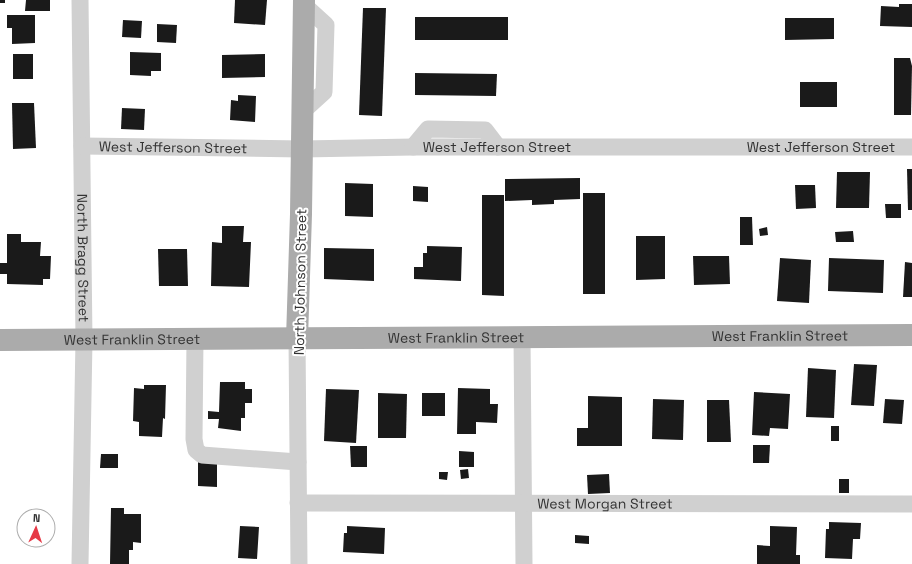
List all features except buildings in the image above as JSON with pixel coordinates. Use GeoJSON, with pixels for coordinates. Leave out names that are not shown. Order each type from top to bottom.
{"type":"FeatureCollection","features":[{"type":"Feature","properties":{"kind":"main road","name":"North Johnson Street"},"geometry":{"type":"LineString","coordinates":[[298,339],[304,2]]}},
{"type":"Feature","properties":{"kind":"main road","name":"West Franklin Street"},"geometry":{"type":"LineString","coordinates":[[0,340],[912,335]]}},
{"type":"Feature","properties":{"kind":"street","name":"North Bragg Street"},"geometry":{"type":"LineString","coordinates":[[80,0],[84,340],[80,564]]}},
{"type":"Feature","properties":{"kind":"street","name":"West Jefferson Street"},"geometry":{"type":"LineString","coordinates":[[82,146],[302,149],[498,146],[912,147]]}},
{"type":"Feature","properties":{"kind":"street"},"geometry":{"type":"LineString","coordinates":[[522,337],[524,564]]}},
{"type":"Feature","properties":{"kind":"street"},"geometry":{"type":"LineString","coordinates":[[195,339],[194,439],[196,450],[202,455],[298,462]]}},
{"type":"Feature","properties":{"kind":"street","name":"North Johnson Street"},"geometry":{"type":"LineString","coordinates":[[298,339],[299,564]]}},
{"type":"Feature","properties":{"kind":"street","name":"West Morgan Street"},"geometry":{"type":"LineString","coordinates":[[298,503],[912,504]]}}]}
